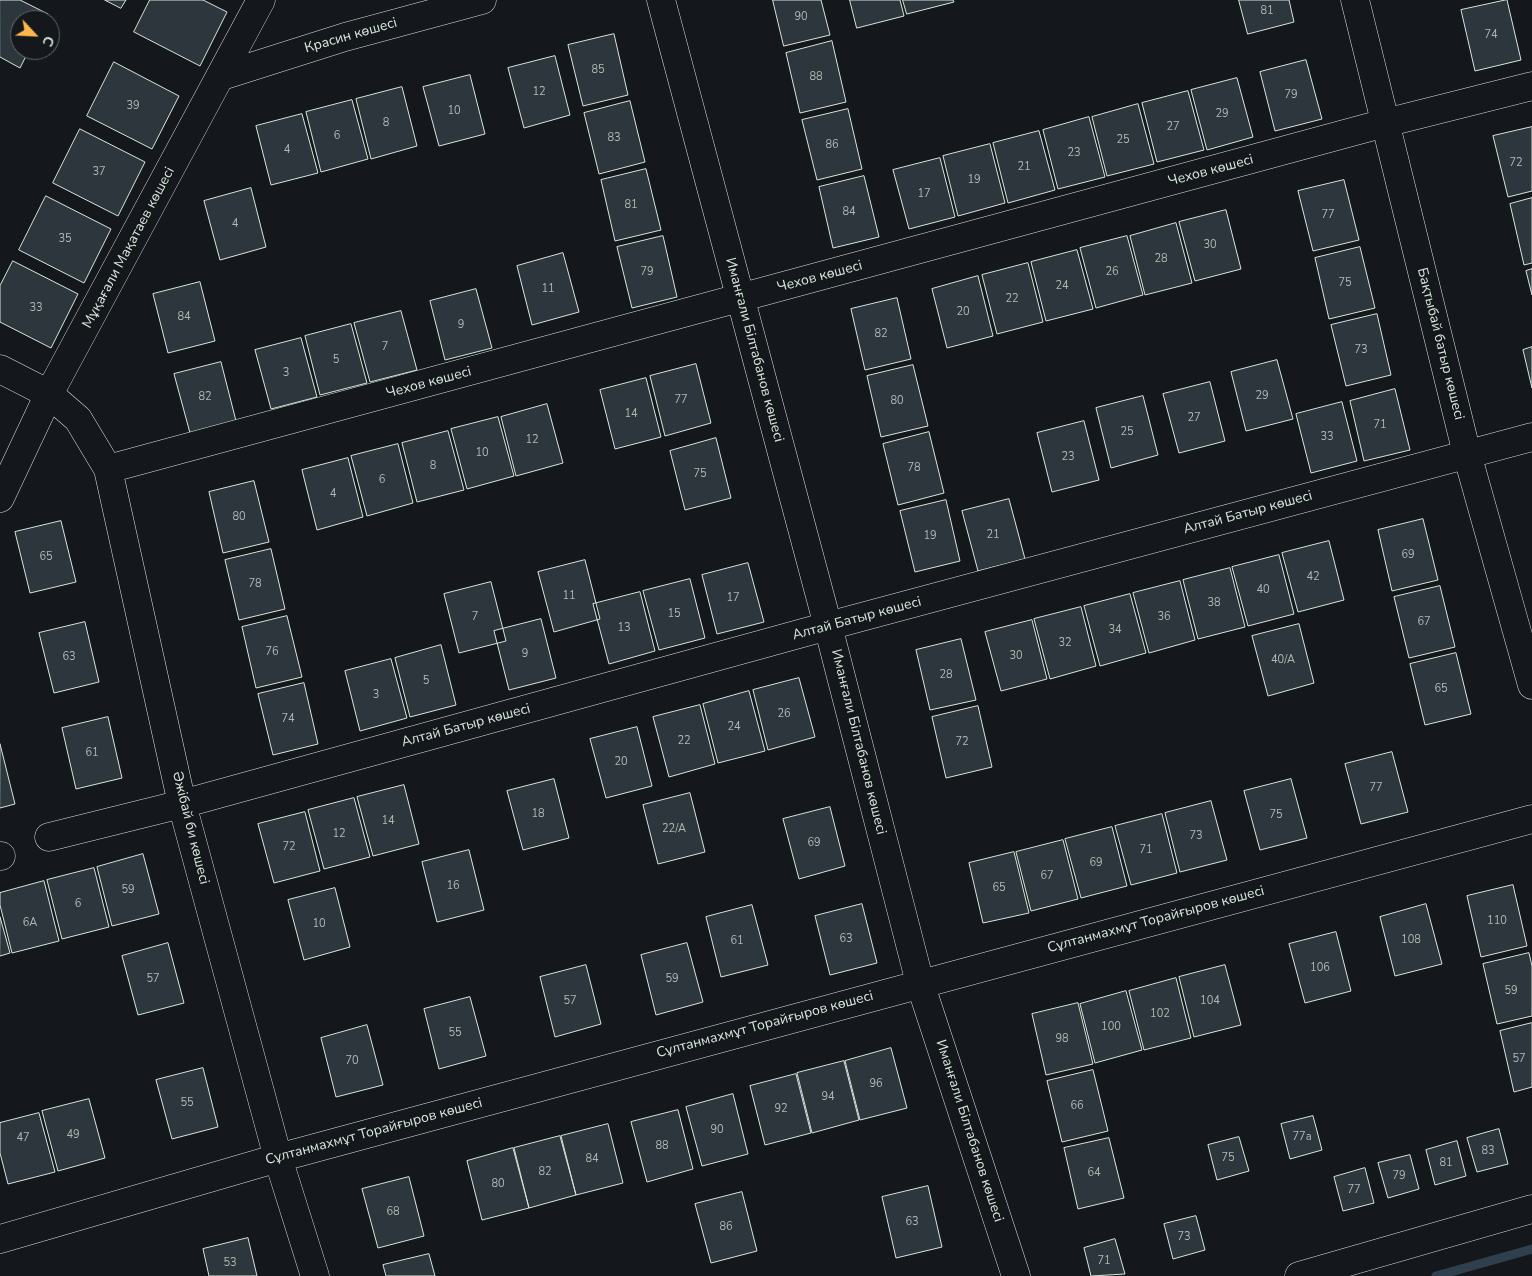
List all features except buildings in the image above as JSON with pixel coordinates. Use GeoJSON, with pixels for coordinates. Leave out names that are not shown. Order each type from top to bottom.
{"type":"FeatureCollection","features":[{"type":"Feature","properties":{"kind":"street","name":"Мұқағали Мақатаев көшесі"},"geometry":{"type":"LineString","coordinates":[[0,498],[49,394],[222,76],[261,0]]}},
{"type":"Feature","properties":{"kind":"street","name":"Красин көшесі"},"geometry":{"type":"LineString","coordinates":[[222,76],[345,37],[482,0]]}},
{"type":"Feature","properties":{"kind":"street","name":"Иманғали Білтабанов көшесі"},"geometry":{"type":"LineString","coordinates":[[661,0],[828,626],[920,983],[1016,1276]]}},
{"type":"Feature","properties":{"kind":"street","name":"Бақтыбай батыр көшесі"},"geometry":{"type":"LineString","coordinates":[[1355,0],[1467,454],[1532,685]]}},
{"type":"Feature","properties":{"kind":"street","name":"Чехов көшесі"},"geometry":{"type":"LineString","coordinates":[[108,469],[1385,123],[1532,86]]}},
{"type":"Feature","properties":{"kind":"street","name":"Әжібай би көшесі"},"geometry":{"type":"LineString","coordinates":[[0,369],[49,394],[78,419],[108,469],[182,804],[278,1158],[314,1276]]}},
{"type":"Feature","properties":{"kind":"street","name":"Алтай Батыр көшесі"},"geometry":{"type":"LineString","coordinates":[[49,837],[182,804],[828,626],[1532,437]]}},
{"type":"Feature","properties":{"kind":"street","name":"Сұлтанмахмұт Торайғыров көшесі"},"geometry":{"type":"LineString","coordinates":[[0,1239],[278,1158],[1532,819]]}},
{"type":"Feature","properties":{"kind":"street"},"geometry":{"type":"LineString","coordinates":[[1299,1276],[1532,1210]]}},
{"type":"Feature","properties":{"kind":"waterway"},"geometry":{"type":"LineString","coordinates":[[1436,1276],[1532,1249]]}}]}
